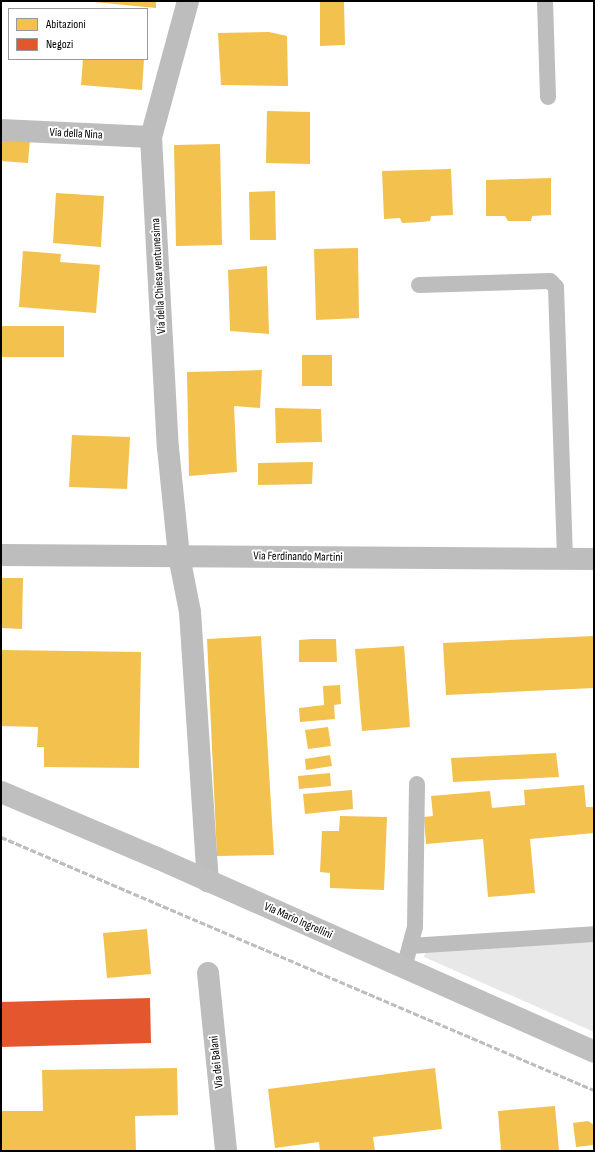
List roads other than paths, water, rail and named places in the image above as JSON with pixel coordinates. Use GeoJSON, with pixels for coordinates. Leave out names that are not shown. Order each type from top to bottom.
{"type":"FeatureCollection","features":[{"type":"Feature","properties":{"kind":"street","name":"Via della Chiesa ventunesima"},"geometry":{"type":"LineString","coordinates":[[188,1],[151,137],[168,448],[179,556],[190,612],[208,881]]}},
{"type":"Feature","properties":{"kind":"street","name":"Via della Nina"},"geometry":{"type":"LineString","coordinates":[[1,130],[151,137]]}},
{"type":"Feature","properties":{"kind":"street","name":"Via Ferdinando Martini"},"geometry":{"type":"LineString","coordinates":[[1,555],[594,559]]}},
{"type":"Feature","properties":{"kind":"street","name":"Via Mario Ingrellini"},"geometry":{"type":"LineString","coordinates":[[1,792],[208,881],[594,1052]]}},
{"type":"Feature","properties":{"kind":"street","name":"Via dei Balani"},"geometry":{"type":"LineString","coordinates":[[208,973],[226,1151]]}},
{"type":"Feature","properties":{"kind":"lane"},"geometry":{"type":"LineString","coordinates":[[545,1],[548,97]]}},
{"type":"Feature","properties":{"kind":"lane"},"geometry":{"type":"LineString","coordinates":[[419,285],[550,281],[556,287],[565,559]]}},
{"type":"Feature","properties":{"kind":"lane"},"geometry":{"type":"LineString","coordinates":[[404,968],[415,927],[417,784]]}},
{"type":"Feature","properties":{"kind":"lane"},"geometry":{"type":"LineString","coordinates":[[410,946],[594,934]]}},
{"type":"Feature","properties":{"kind":"railway"},"geometry":{"type":"LineString","coordinates":[[1,837],[594,1090]]}}]}
